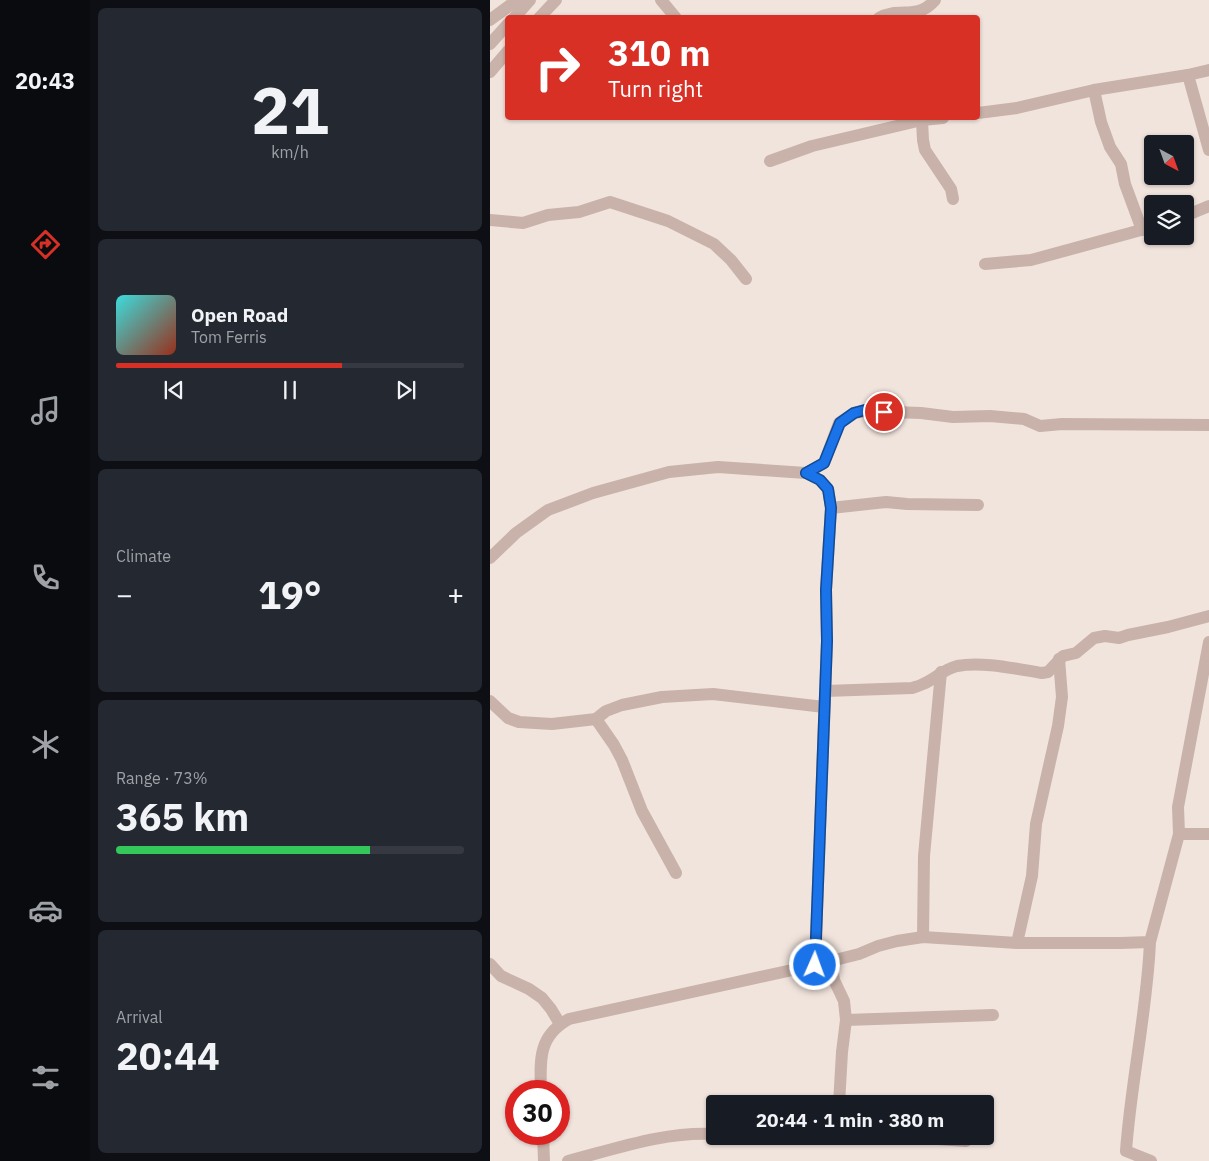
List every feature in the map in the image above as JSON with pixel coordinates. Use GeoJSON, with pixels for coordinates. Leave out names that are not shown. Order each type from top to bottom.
{"type":"FeatureCollection","features":[{"type":"Feature","properties":{"kind":"street"},"geometry":{"type":"LineString","coordinates":[[490,20],[517,0]]}},
{"type":"Feature","properties":{"kind":"street"},"geometry":{"type":"LineString","coordinates":[[517,15],[530,0]]}},
{"type":"Feature","properties":{"kind":"street"},"geometry":{"type":"LineString","coordinates":[[542,15],[556,0]]}},
{"type":"Feature","properties":{"kind":"street"},"geometry":{"type":"LineString","coordinates":[[660,0],[673,15]]}},
{"type":"Feature","properties":{"kind":"street"},"geometry":{"type":"LineString","coordinates":[[886,15],[894,12],[917,12],[929,7],[935,0]]}},
{"type":"Feature","properties":{"kind":"street"},"geometry":{"type":"LineString","coordinates":[[490,44],[505,27]]}},
{"type":"Feature","properties":{"kind":"street"},"geometry":{"type":"LineString","coordinates":[[490,72],[505,54]]}},
{"type":"Feature","properties":{"kind":"street"},"geometry":{"type":"LineString","coordinates":[[980,113],[1017,108],[1094,90],[1209,70]]}},
{"type":"Feature","properties":{"kind":"street"},"geometry":{"type":"LineString","coordinates":[[1188,75],[1209,150]]}},
{"type":"Feature","properties":{"kind":"street"},"geometry":{"type":"LineString","coordinates":[[1094,90],[1101,122],[1110,147],[1120,164],[1125,184],[1144,222]]}},
{"type":"Feature","properties":{"kind":"street"},"geometry":{"type":"LineString","coordinates":[[770,161],[812,146],[922,120],[925,150],[951,188],[953,199]]}},
{"type":"Feature","properties":{"kind":"street"},"geometry":{"type":"LineString","coordinates":[[490,220],[523,223],[548,215],[579,212],[610,202],[668,221],[714,244],[731,260],[746,279]]}},
{"type":"Feature","properties":{"kind":"street"},"geometry":{"type":"LineString","coordinates":[[1194,212],[1209,206]]}},
{"type":"Feature","properties":{"kind":"street"},"geometry":{"type":"LineString","coordinates":[[985,264],[1031,260],[1144,229]]}},
{"type":"Feature","properties":{"kind":"street"},"geometry":{"type":"LineString","coordinates":[[806,473],[824,463],[840,423],[854,413],[865,410],[954,417],[990,416],[1024,419],[1040,426],[1062,424],[1208,425]]}},
{"type":"Feature","properties":{"kind":"street"},"geometry":{"type":"LineString","coordinates":[[490,558],[516,533],[548,510],[593,493],[669,472],[718,467],[806,473],[820,480],[828,489],[831,508],[826,590],[827,641],[815,965]]}},
{"type":"Feature","properties":{"kind":"street"},"geometry":{"type":"LineString","coordinates":[[831,508],[886,502],[978,505]]}},
{"type":"Feature","properties":{"kind":"street"},"geometry":{"type":"LineString","coordinates":[[825,691],[912,688],[957,666],[992,666],[1042,674],[1048,672],[1059,659],[1076,653],[1094,638],[1105,636],[1119,638],[1209,616]]}},
{"type":"Feature","properties":{"kind":"street"},"geometry":{"type":"LineString","coordinates":[[1151,1161],[1125,1156],[1128,1123],[1149,973],[1150,942],[1179,834],[1178,807],[1209,642]]}},
{"type":"Feature","properties":{"kind":"street"},"geometry":{"type":"LineString","coordinates":[[1017,943],[1032,876],[1036,824],[1058,726],[1062,697],[1059,659]]}},
{"type":"Feature","properties":{"kind":"street"},"geometry":{"type":"LineString","coordinates":[[923,937],[924,856],[942,672]]}},
{"type":"Feature","properties":{"kind":"street"},"geometry":{"type":"LineString","coordinates":[[490,702],[508,718],[519,722],[552,724],[596,719],[622,705],[662,697],[713,694],[824,707]]}},
{"type":"Feature","properties":{"kind":"street"},"geometry":{"type":"LineString","coordinates":[[596,719],[622,760],[642,811],[676,872]]}},
{"type":"Feature","properties":{"kind":"street"},"geometry":{"type":"LineString","coordinates":[[1179,834],[1209,834]]}},
{"type":"Feature","properties":{"kind":"street"},"geometry":{"type":"LineString","coordinates":[[541,1080],[542,1051],[546,1041],[551,1032],[569,1019],[815,965],[858,954],[897,941],[923,937],[1017,943],[1150,942]]}},
{"type":"Feature","properties":{"kind":"street"},"geometry":{"type":"LineString","coordinates":[[831,961],[834,980],[844,1001],[846,1020],[840,1095]]}},
{"type":"Feature","properties":{"kind":"street"},"geometry":{"type":"LineString","coordinates":[[490,964],[501,976],[529,989],[542,998],[560,1024]]}},
{"type":"Feature","properties":{"kind":"street"},"geometry":{"type":"LineString","coordinates":[[846,1020],[993,1015]]}},
{"type":"Feature","properties":{"kind":"street"},"geometry":{"type":"LineString","coordinates":[[568,1161],[670,1136],[706,1133]]}},
{"type":"Feature","properties":{"kind":"street"},"geometry":{"type":"LineString","coordinates":[[543,1145],[544,1161]]}},
{"type":"Feature","properties":{"kind":"route"},"geometry":{"type":"LineString","coordinates":[[815,965],[827,641],[826,590],[831,508],[828,489],[820,480],[806,473],[824,463],[840,423],[854,413],[865,410],[884,412]]}}]}
